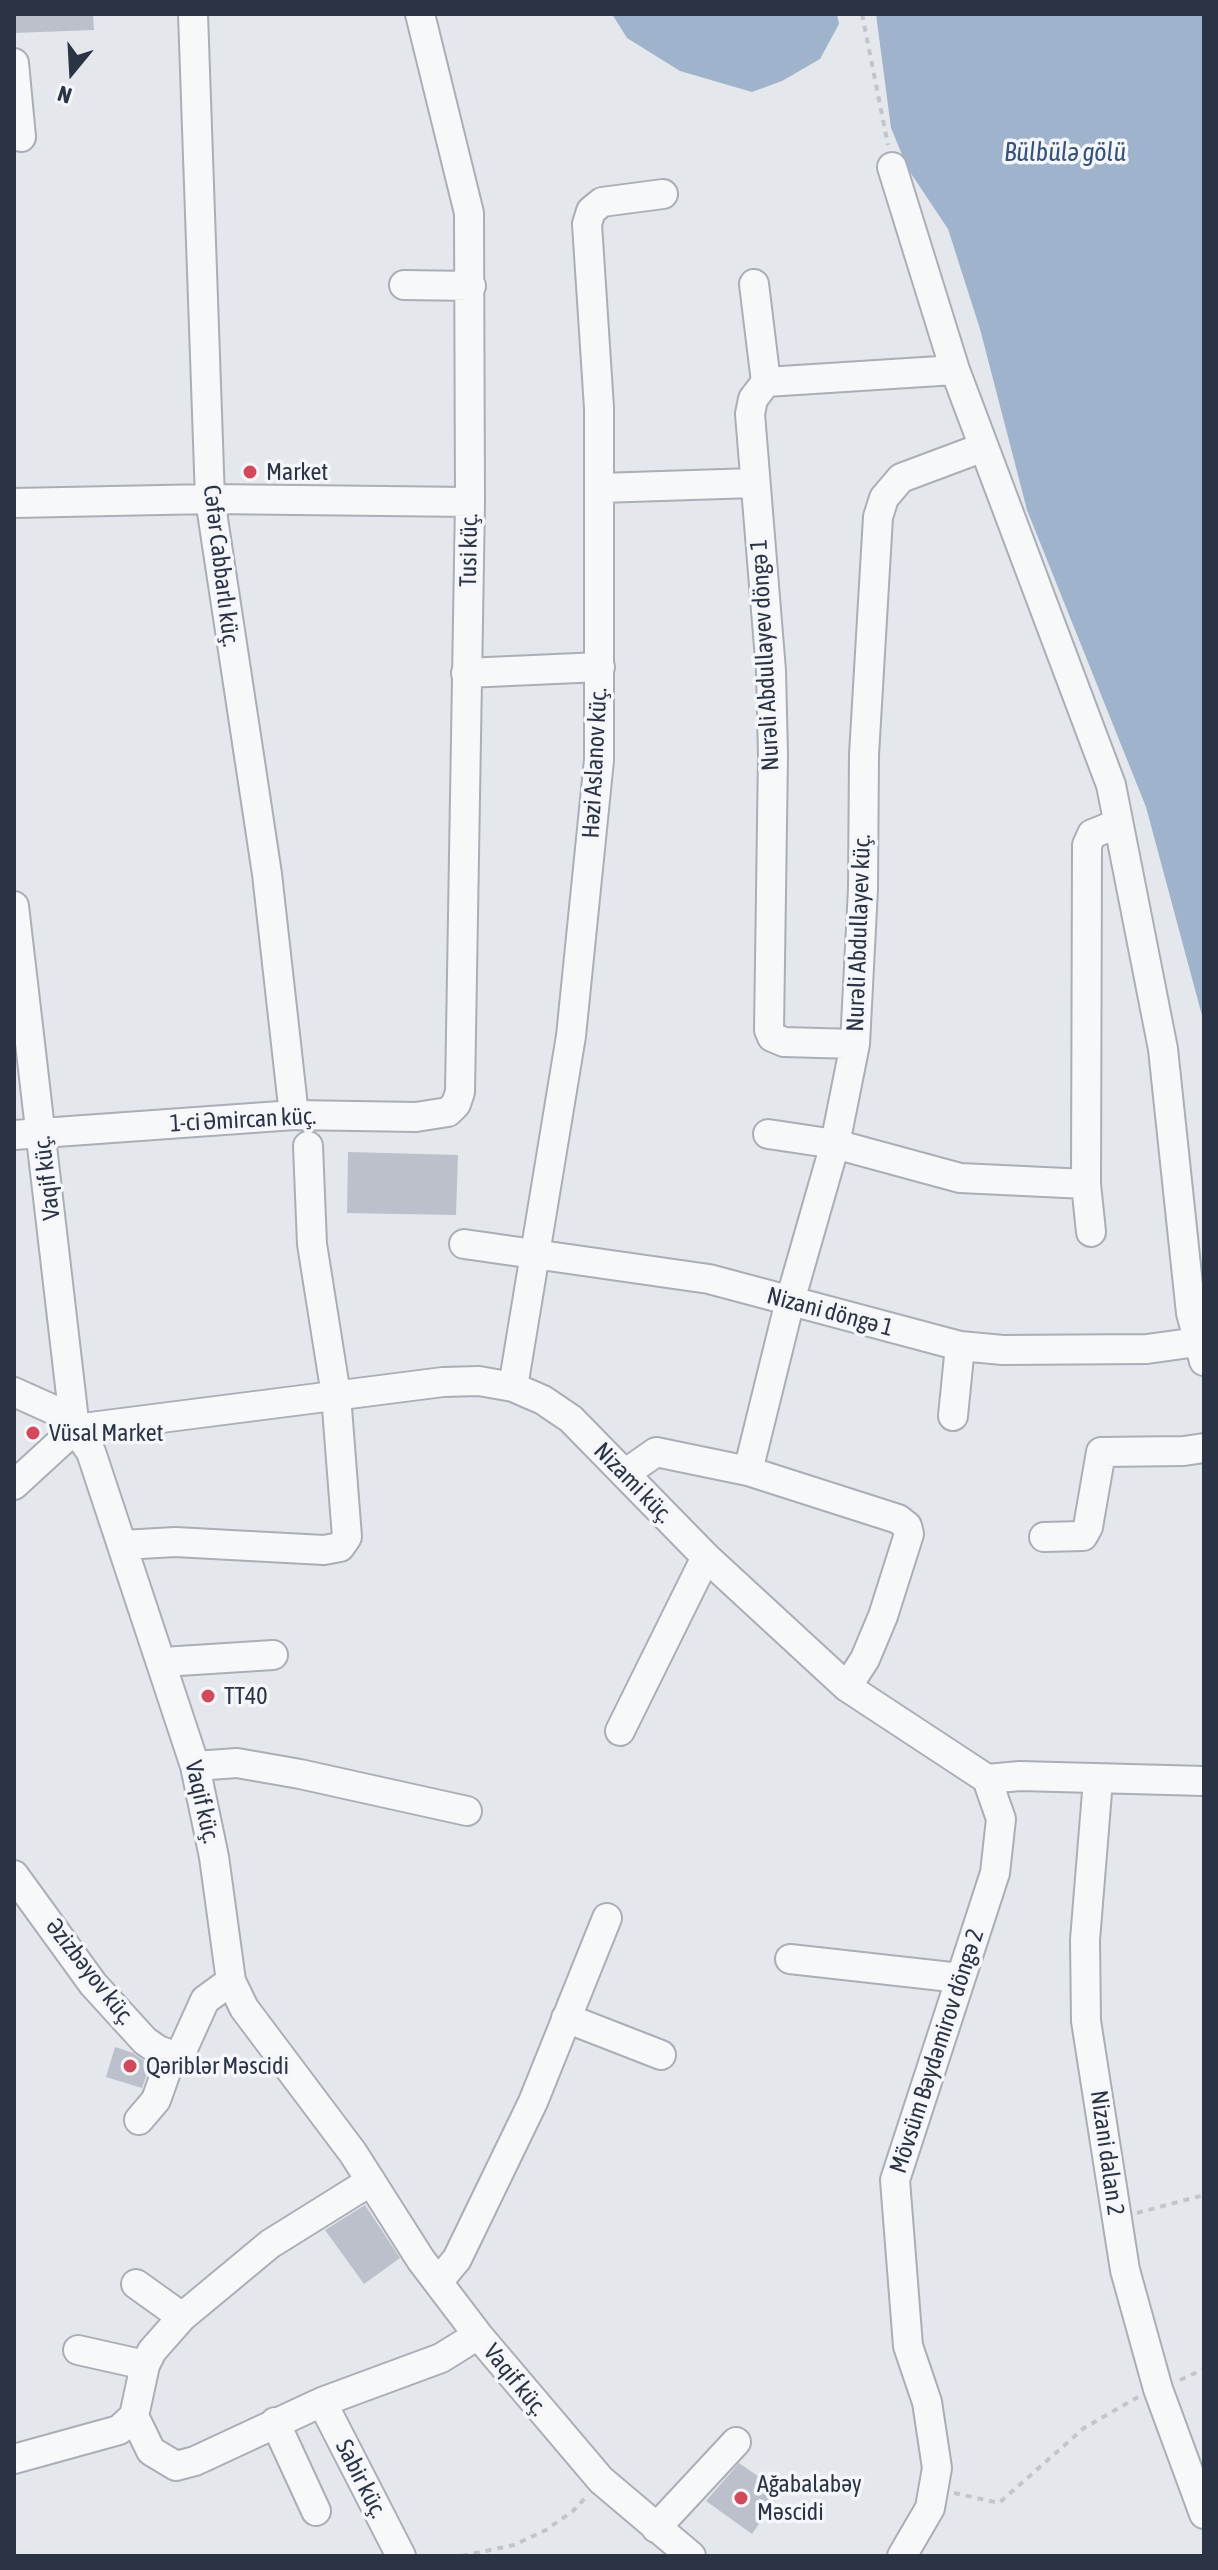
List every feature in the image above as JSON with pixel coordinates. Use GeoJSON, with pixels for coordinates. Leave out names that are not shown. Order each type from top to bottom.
{"type":"FeatureCollection","features":[{"type":"Feature","properties":{"kind":"street","name":"Cəfər Cabbarlı küç."},"geometry":{"type":"LineString","coordinates":[[193,14],[210,499],[267,874],[294,1115]]}},
{"type":"Feature","properties":{"kind":"street","name":"Tusi küç."},"geometry":{"type":"LineString","coordinates":[[420,14],[469,213],[470,502],[460,1092]]}},
{"type":"Feature","properties":{"kind":"street"},"geometry":{"type":"LineString","coordinates":[[14,63],[23,137]]}},
{"type":"Feature","properties":{"kind":"street"},"geometry":{"type":"LineString","coordinates":[[892,167],[955,370],[1111,785],[1163,1049],[1191,1313],[1201,1352]]}},
{"type":"Feature","properties":{"kind":"street","name":"Həzi Aslanov küç."},"geometry":{"type":"LineString","coordinates":[[513,1387],[576,991],[599,760],[599,408],[587,224],[591,211],[602,202],[663,194]]}},
{"type":"Feature","properties":{"kind":"street"},"geometry":{"type":"LineString","coordinates":[[754,284],[766,382],[955,370]]}},
{"type":"Feature","properties":{"kind":"street"},"geometry":{"type":"LineString","coordinates":[[404,285],[471,286]]}},
{"type":"Feature","properties":{"kind":"street","name":"Nurəli Abdullayev döngə 1"},"geometry":{"type":"LineString","coordinates":[[766,382],[753,399],[750,414],[771,671],[773,755],[769,1030],[772,1037],[784,1042],[855,1044]]}},
{"type":"Feature","properties":{"kind":"street","name":"Nurəli Abdullayev küç."},"geometry":{"type":"LineString","coordinates":[[748,1471],[790,1301],[835,1144],[855,1044],[863,889],[864,755],[878,517],[884,498],[901,478],[984,447]]}},
{"type":"Feature","properties":{"kind":"street"},"geometry":{"type":"LineString","coordinates":[[600,488],[754,483]]}},
{"type":"Feature","properties":{"kind":"street"},"geometry":{"type":"LineString","coordinates":[[14,503],[210,499],[470,502]]}},
{"type":"Feature","properties":{"kind":"street"},"geometry":{"type":"LineString","coordinates":[[466,673],[600,667]]}},
{"type":"Feature","properties":{"kind":"street"},"geometry":{"type":"LineString","coordinates":[[1091,1232],[1086,1184],[1087,845],[1092,834],[1117,824]]}},
{"type":"Feature","properties":{"kind":"street","name":"Vaqif küç."},"geometry":{"type":"LineString","coordinates":[[14,906],[28,1135],[75,1429],[91,1452],[195,1766],[214,1857],[231,1981],[244,2008],[371,2181],[438,2282],[478,2335],[601,2480],[691,2556]]}},
{"type":"Feature","properties":{"kind":"street","name":"1-ci Əmircan küç."},"geometry":{"type":"LineString","coordinates":[[28,1135],[294,1115],[416,1117],[448,1112],[456,1104],[460,1092]]}},
{"type":"Feature","properties":{"kind":"street"},"geometry":{"type":"LineString","coordinates":[[768,1134],[835,1144],[960,1178],[1086,1184]]}},
{"type":"Feature","properties":{"kind":"street"},"geometry":{"type":"LineString","coordinates":[[123,1545],[175,1542],[324,1550],[340,1547],[347,1537],[336,1395],[312,1244],[308,1146]]}},
{"type":"Feature","properties":{"kind":"street","name":"Nizani döngə 1"},"geometry":{"type":"LineString","coordinates":[[464,1244],[709,1279],[960,1346],[1003,1350],[1147,1349],[1201,1352]]}},
{"type":"Feature","properties":{"kind":"street"},"geometry":{"type":"LineString","coordinates":[[953,1416],[960,1346]]}},
{"type":"Feature","properties":{"kind":"street","name":"Nizami küç."},"geometry":{"type":"LineString","coordinates":[[75,1429],[443,1382],[479,1381],[513,1387],[543,1400],[571,1419],[706,1557],[847,1687],[987,1779]]}},
{"type":"Feature","properties":{"kind":"street"},"geometry":{"type":"LineString","coordinates":[[14,1392],[54,1410],[75,1429],[14,1485]]}},
{"type":"Feature","properties":{"kind":"street"},"geometry":{"type":"LineString","coordinates":[[1044,1537],[1083,1536],[1088,1527],[1101,1452],[1204,1448]]}},
{"type":"Feature","properties":{"kind":"street"},"geometry":{"type":"LineString","coordinates":[[626,1473],[656,1452],[748,1471],[898,1519],[907,1526],[909,1534],[883,1616],[865,1659],[847,1687]]}},
{"type":"Feature","properties":{"kind":"street"},"geometry":{"type":"LineString","coordinates":[[620,1731],[706,1557]]}},
{"type":"Feature","properties":{"kind":"street"},"geometry":{"type":"LineString","coordinates":[[163,1662],[273,1655]]}},
{"type":"Feature","properties":{"kind":"street"},"geometry":{"type":"LineString","coordinates":[[195,1766],[237,1763],[467,1811]]}},
{"type":"Feature","properties":{"kind":"street"},"geometry":{"type":"LineString","coordinates":[[987,1779],[1020,1776],[1204,1781]]}},
{"type":"Feature","properties":{"kind":"street","name":"Mövsüm Bəydəmirov döngə 2"},"geometry":{"type":"LineString","coordinates":[[902,2556],[930,2508],[936,2487],[927,2402],[908,2346],[895,2180],[1000,1851],[1001,1819],[987,1779]]}},
{"type":"Feature","properties":{"kind":"street","name":"Nizani dalan 2"},"geometry":{"type":"LineString","coordinates":[[1098,1780],[1083,1984],[1116,2219],[1125,2270],[1158,2389],[1204,2514]]}},
{"type":"Feature","properties":{"kind":"street","name":"Əzizbəyov küç."},"geometry":{"type":"LineString","coordinates":[[16,1884],[93,1984],[145,2041],[172,2055]]}},
{"type":"Feature","properties":{"kind":"street"},"geometry":{"type":"LineString","coordinates":[[438,2282],[457,2259],[491,2191],[549,2066],[607,1918]]}},
{"type":"Feature","properties":{"kind":"street"},"geometry":{"type":"LineString","coordinates":[[790,1959],[960,1978]]}},
{"type":"Feature","properties":{"kind":"street"},"geometry":{"type":"LineString","coordinates":[[139,2120],[156,2100],[172,2055],[181,2053],[186,2046],[205,2000],[231,1981]]}},
{"type":"Feature","properties":{"kind":"street"},"geometry":{"type":"LineString","coordinates":[[566,2018],[661,2055]]}},
{"type":"Feature","properties":{"kind":"street"},"geometry":{"type":"LineString","coordinates":[[14,2459],[119,2430],[134,2416],[145,2365],[152,2351],[182,2317],[270,2244],[371,2181]]}},
{"type":"Feature","properties":{"kind":"street"},"geometry":{"type":"LineString","coordinates":[[136,2284],[182,2317]]}},
{"type":"Feature","properties":{"kind":"street"},"geometry":{"type":"LineString","coordinates":[[134,2416],[151,2451],[176,2466],[195,2461],[322,2402],[441,2358],[478,2335]]}},
{"type":"Feature","properties":{"kind":"street"},"geometry":{"type":"LineString","coordinates":[[78,2350],[145,2365]]}},
{"type":"Feature","properties":{"kind":"street","name":"Sabir küç."},"geometry":{"type":"LineString","coordinates":[[322,2402],[401,2556]]}},
{"type":"Feature","properties":{"kind":"street"},"geometry":{"type":"LineString","coordinates":[[275,2422],[316,2511]]}},
{"type":"Feature","properties":{"kind":"street"},"geometry":{"type":"LineString","coordinates":[[656,2528],[736,2442]]}},
{"type":"Feature","properties":{"kind":"path"},"geometry":{"type":"LineString","coordinates":[[862,14],[892,167]]}},
{"type":"Feature","properties":{"kind":"path"},"geometry":{"type":"LineString","coordinates":[[1116,2219],[1204,2195]]}},
{"type":"Feature","properties":{"kind":"path"},"geometry":{"type":"LineString","coordinates":[[936,2487],[991,2504],[999,2503],[1084,2428],[1116,2407],[1204,2369]]}},
{"type":"Feature","properties":{"kind":"path"},"geometry":{"type":"LineString","coordinates":[[462,2556],[514,2545],[546,2530],[573,2511],[601,2480]]}},
{"type":"Feature","properties":{"kind":"water"},"geometry":{"type":"Polygon","coordinates":[[[612,14],[837,14],[839,24],[820,59],[782,81],[752,92],[680,71],[627,38],[612,14]]]}},
{"type":"Feature","properties":{"kind":"water","name":"Bülbülə gölü"},"geometry":{"type":"Polygon","coordinates":[[[876,14],[1204,14],[1204,1023],[1146,807],[1027,510],[980,329],[948,229],[908,169],[891,128],[876,14]]]}},
{"type":"Feature","properties":{"kind":"building"},"geometry":{"type":"Polygon","coordinates":[[[14,14],[93,14],[94,30],[14,33],[14,14]]]}},
{"type":"Feature","properties":{"kind":"building"},"geometry":{"type":"Polygon","coordinates":[[[348,1152],[458,1155],[456,1215],[347,1213],[348,1152]]]}},
{"type":"Feature","properties":{"kind":"building"},"geometry":{"type":"Polygon","coordinates":[[[115,2047],[133,2053],[150,2065],[142,2088],[106,2077],[115,2047]]]}},
{"type":"Feature","properties":{"kind":"building"},"geometry":{"type":"Polygon","coordinates":[[[365,2205],[400,2258],[364,2284],[325,2230],[365,2205]]]}},
{"type":"Feature","properties":{"kind":"building"},"geometry":{"type":"Polygon","coordinates":[[[739,2463],[781,2492],[752,2534],[706,2501],[739,2463]]]}},
{"type":"Feature","properties":{"kind":"place","name":"Market"},"geometry":{"type":"Point","coordinates":[250,472]}},
{"type":"Feature","properties":{"kind":"place","name":"Vüsal Market"},"geometry":{"type":"Point","coordinates":[33,1433]}},
{"type":"Feature","properties":{"kind":"place","name":"TT40"},"geometry":{"type":"Point","coordinates":[208,1696]}},
{"type":"Feature","properties":{"kind":"place","name":"Qəriblər Məscidi"},"geometry":{"type":"Point","coordinates":[130,2066]}},
{"type":"Feature","properties":{"kind":"place","name":"Ağabalabəy Məscidi"},"geometry":{"type":"Point","coordinates":[741,2498]}}]}
